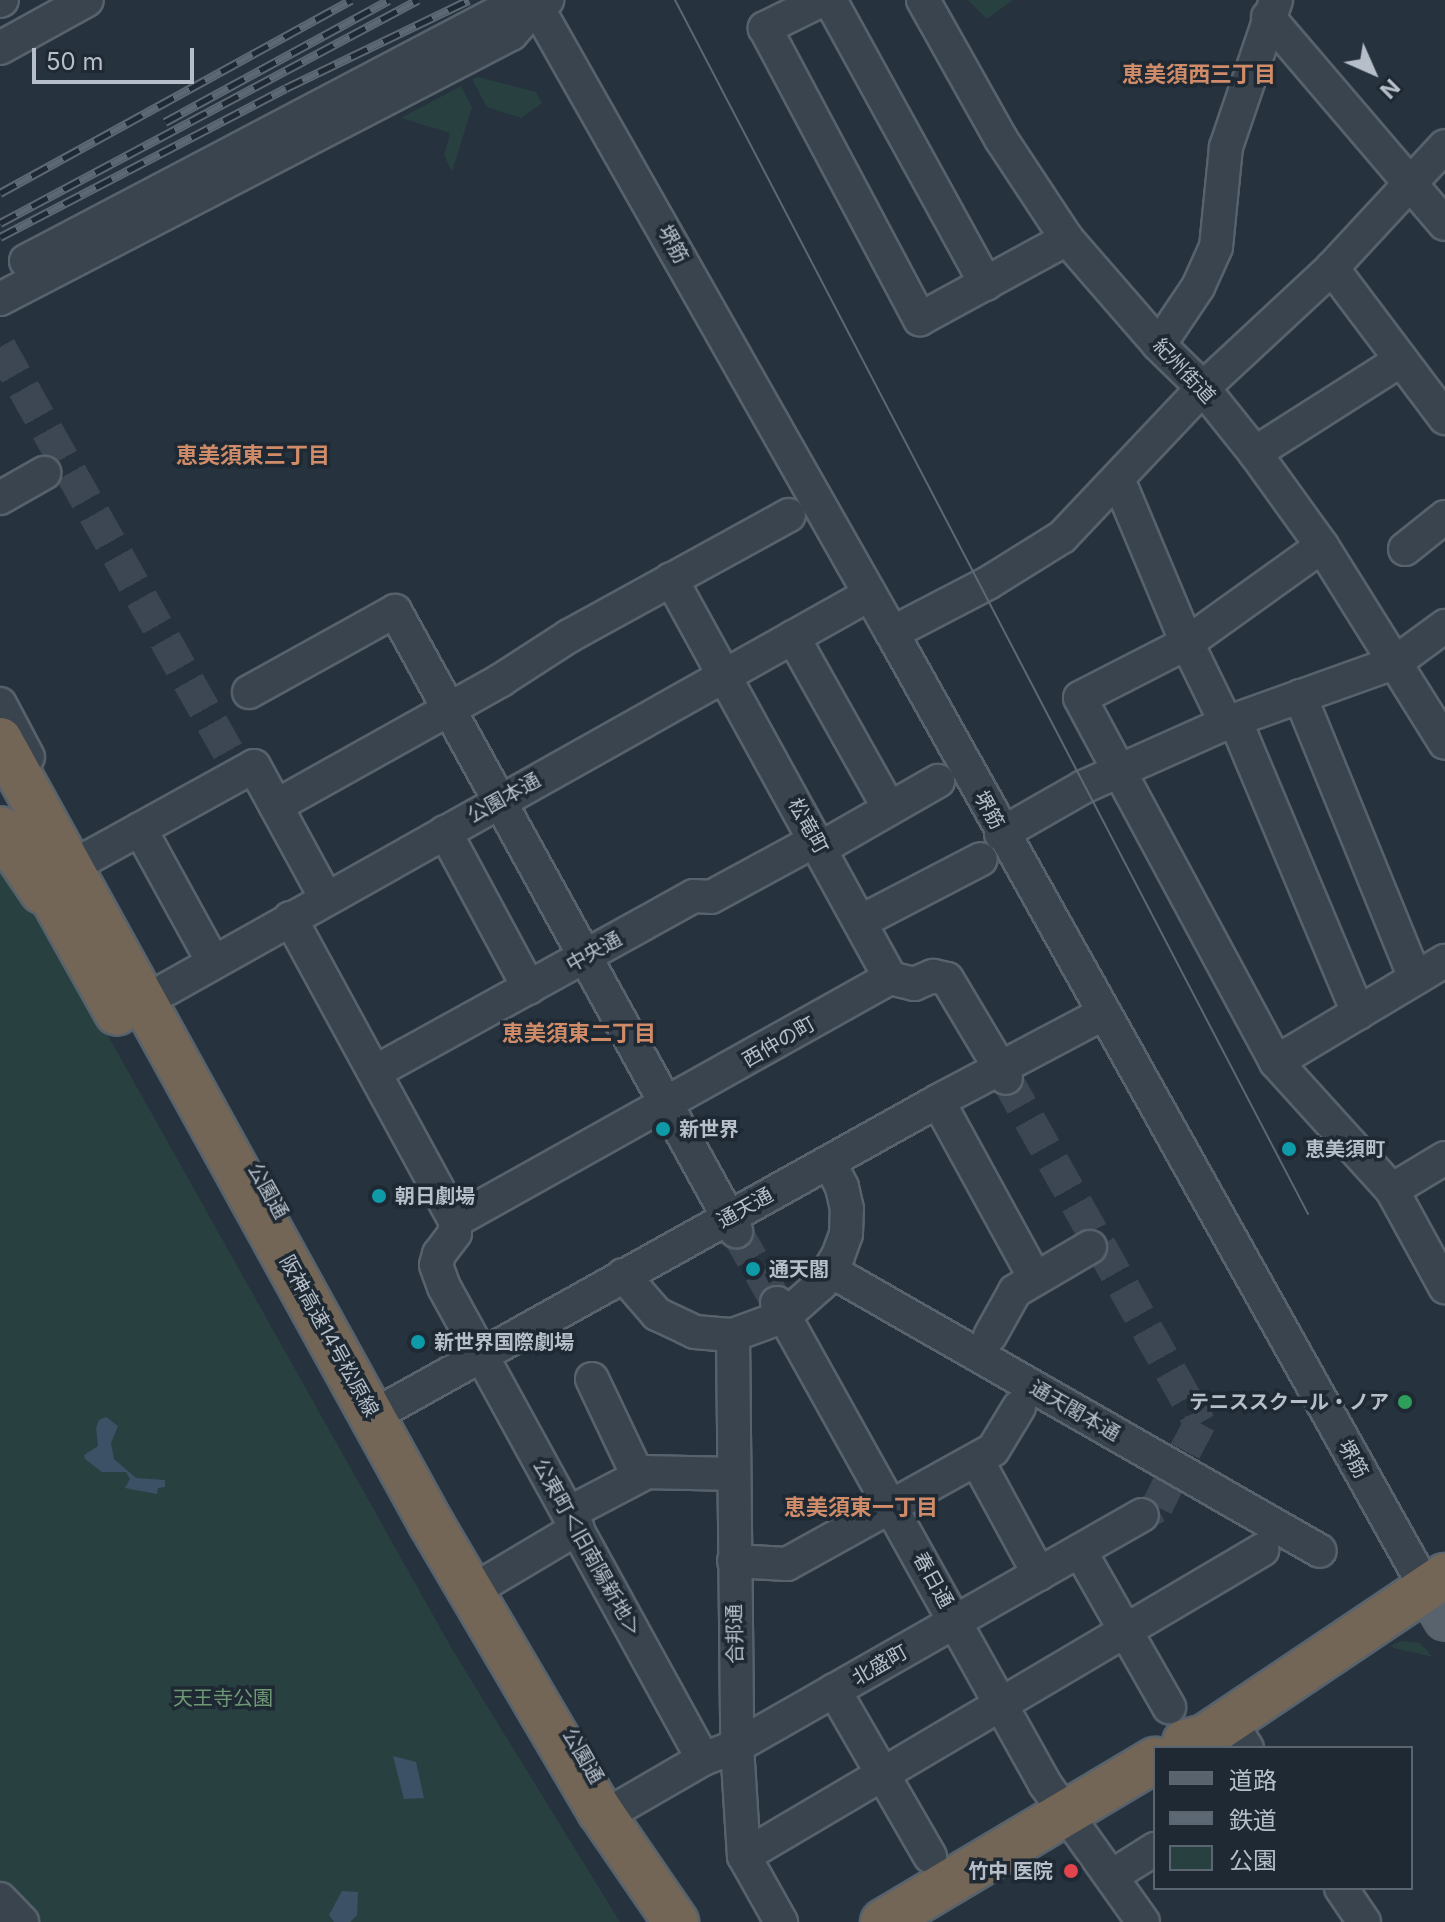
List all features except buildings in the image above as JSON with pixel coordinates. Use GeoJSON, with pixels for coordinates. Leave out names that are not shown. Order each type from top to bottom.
{"type":"FeatureCollection","features":[{"type":"Feature","properties":{"kind":"highway","name":"阪神高速14号松原線"},"geometry":{"type":"LineString","coordinates":[[0,740],[432,1525],[571,1764],[676,1922]]}},
{"type":"Feature","properties":{"kind":"highway","name":"阪神高速14号松原線"},"geometry":{"type":"LineString","coordinates":[[0,802],[531,1757],[641,1922]]}},
{"type":"Feature","properties":{"kind":"highway"},"geometry":{"type":"LineString","coordinates":[[0,829],[77,942]]}},
{"type":"Feature","properties":{"kind":"highway"},"geometry":{"type":"LineString","coordinates":[[1171,1739],[1266,1693],[1439,1595]]}},
{"type":"Feature","properties":{"kind":"highway"},"geometry":{"type":"LineString","coordinates":[[1171,1739],[1240,1738],[1266,1693]]}},
{"type":"Feature","properties":{"kind":"highway"},"geometry":{"type":"LineString","coordinates":[[883,1922],[1066,1813],[1153,1752]]}},
{"type":"Feature","properties":{"kind":"street"},"geometry":{"type":"LineString","coordinates":[[0,48],[87,0]]}},
{"type":"Feature","properties":{"kind":"street"},"geometry":{"type":"LineString","coordinates":[[822,0],[765,28],[920,319],[1067,239]]}},
{"type":"Feature","properties":{"kind":"street"},"geometry":{"type":"LineString","coordinates":[[830,0],[986,284]]}},
{"type":"Feature","properties":{"kind":"street","name":"紀州街道"},"geometry":{"type":"LineString","coordinates":[[923,0],[1001,139],[1067,239],[1159,345],[1203,388],[1255,453],[1322,546],[1445,743]]}},
{"type":"Feature","properties":{"kind":"street"},"geometry":{"type":"LineString","coordinates":[[0,274],[499,12],[539,2]]}},
{"type":"Feature","properties":{"kind":"street"},"geometry":{"type":"LineString","coordinates":[[0,299],[511,34],[539,2]]}},
{"type":"Feature","properties":{"kind":"street","name":"堺筋"},"geometry":{"type":"LineString","coordinates":[[539,2],[856,602],[892,633],[1001,834],[1439,1595]]}},
{"type":"Feature","properties":{"kind":"street"},"geometry":{"type":"LineString","coordinates":[[1272,9],[1445,224]]}},
{"type":"Feature","properties":{"kind":"street"},"geometry":{"type":"LineString","coordinates":[[1159,345],[1198,287],[1216,247],[1226,147],[1272,9]]}},
{"type":"Feature","properties":{"kind":"street"},"geometry":{"type":"LineString","coordinates":[[892,633],[988,583],[1062,537],[1203,388],[1332,268],[1445,146]]}},
{"type":"Feature","properties":{"kind":"street"},"geometry":{"type":"LineString","coordinates":[[1332,268],[1445,418]]}},
{"type":"Feature","properties":{"kind":"street"},"geometry":{"type":"LineString","coordinates":[[1255,453],[1401,360]]}},
{"type":"Feature","properties":{"kind":"street"},"geometry":{"type":"LineString","coordinates":[[0,498],[44,473]]}},
{"type":"Feature","properties":{"kind":"street"},"geometry":{"type":"LineString","coordinates":[[1118,479],[1187,643],[1230,722],[1358,1013]]}},
{"type":"Feature","properties":{"kind":"street"},"geometry":{"type":"LineString","coordinates":[[276,806],[450,710],[569,636],[789,515]]}},
{"type":"Feature","properties":{"kind":"street"},"geometry":{"type":"LineString","coordinates":[[1405,549],[1445,517]]}},
{"type":"Feature","properties":{"kind":"street"},"geometry":{"type":"LineString","coordinates":[[1322,546],[1187,643],[1080,698],[1276,1062],[1392,1190],[1445,1287]]}},
{"type":"Feature","properties":{"kind":"street","name":"松竜町"},"geometry":{"type":"LineString","coordinates":[[671,579],[713,682],[818,844],[890,978]]}},
{"type":"Feature","properties":{"kind":"street","name":"公園本通"},"geometry":{"type":"LineString","coordinates":[[167,989],[445,832],[495,795],[713,682],[856,602]]}},
{"type":"Feature","properties":{"kind":"street"},"geometry":{"type":"LineString","coordinates":[[249,692],[395,611],[732,1224]]}},
{"type":"Feature","properties":{"kind":"street"},"geometry":{"type":"LineString","coordinates":[[1001,834],[1083,787],[1230,722],[1396,662],[1445,626]]}},
{"type":"Feature","properties":{"kind":"street"},"geometry":{"type":"LineString","coordinates":[[793,637],[889,808]]}},
{"type":"Feature","properties":{"kind":"street"},"geometry":{"type":"LineString","coordinates":[[1300,696],[1415,978]]}},
{"type":"Feature","properties":{"kind":"street","name":"公園通"},"geometry":{"type":"LineString","coordinates":[[0,704],[484,1584],[615,1810],[687,1922]]}},
{"type":"Feature","properties":{"kind":"street"},"geometry":{"type":"LineString","coordinates":[[84,860],[243,769],[276,806],[326,898]]}},
{"type":"Feature","properties":{"kind":"street","name":"中央通"},"geometry":{"type":"LineString","coordinates":[[375,1072],[694,896],[711,897],[938,781]]}},
{"type":"Feature","properties":{"kind":"street"},"geometry":{"type":"LineString","coordinates":[[140,829],[213,962]]}},
{"type":"Feature","properties":{"kind":"street"},"geometry":{"type":"LineString","coordinates":[[445,832],[529,988]]}},
{"type":"Feature","properties":{"kind":"street"},"geometry":{"type":"LineString","coordinates":[[860,922],[981,859]]}},
{"type":"Feature","properties":{"kind":"street"},"geometry":{"type":"LineString","coordinates":[[290,918],[455,1221]]}},
{"type":"Feature","properties":{"kind":"street"},"geometry":{"type":"LineString","coordinates":[[1276,1062],[1445,961]]}},
{"type":"Feature","properties":{"kind":"street"},"geometry":{"type":"LineString","coordinates":[[890,978],[914,984],[933,976],[947,979],[1002,1072]]}},
{"type":"Feature","properties":{"kind":"street","name":"西仲の町"},"geometry":{"type":"LineString","coordinates":[[455,1221],[667,1106],[890,978]]}},
{"type":"Feature","properties":{"kind":"street","name":"通天通"},"geometry":{"type":"LineString","coordinates":[[389,1407],[478,1346],[732,1224],[829,1162],[938,1101],[1002,1072],[1104,1013]]}},
{"type":"Feature","properties":{"kind":"street"},"geometry":{"type":"LineString","coordinates":[[938,1101],[1035,1278]]}},
{"type":"Feature","properties":{"kind":"street"},"geometry":{"type":"LineString","coordinates":[[1392,1190],[1445,1158]]}},
{"type":"Feature","properties":{"kind":"street"},"geometry":{"type":"LineString","coordinates":[[623,1275],[638,1297],[676,1326],[695,1332],[733,1335],[811,1296],[831,1271],[846,1234],[847,1209],[842,1187],[829,1162]]}},
{"type":"Feature","properties":{"kind":"street","name":"公東町＜旧南陽新地＞"},"geometry":{"type":"LineString","coordinates":[[455,1221],[455,1233],[439,1254],[436,1265],[444,1287],[703,1759]]}},
{"type":"Feature","properties":{"kind":"street"},"geometry":{"type":"LineString","coordinates":[[990,1336],[1015,1291],[1090,1247]]}},
{"type":"Feature","properties":{"kind":"street","name":"通天閣本通"},"geometry":{"type":"LineString","coordinates":[[831,1271],[1177,1467],[1269,1538],[1320,1551]]}},
{"type":"Feature","properties":{"kind":"street","name":"春日通"},"geometry":{"type":"LineString","coordinates":[[781,1310],[1045,1784],[1143,1922]]}},
{"type":"Feature","properties":{"kind":"street","name":"合邦通"},"geometry":{"type":"LineString","coordinates":[[733,1335],[737,1746],[744,1856],[781,1922]]}},
{"type":"Feature","properties":{"kind":"street"},"geometry":{"type":"LineString","coordinates":[[592,1379],[638,1476]]}},
{"type":"Feature","properties":{"kind":"street"},"geometry":{"type":"LineString","coordinates":[[734,1561],[787,1564],[993,1450],[1019,1407]]}},
{"type":"Feature","properties":{"kind":"street"},"geometry":{"type":"LineString","coordinates":[[977,1460],[1039,1574]]}},
{"type":"Feature","properties":{"kind":"street"},"geometry":{"type":"LineString","coordinates":[[484,1584],[647,1472],[732,1474]]}},
{"type":"Feature","properties":{"kind":"street","name":"北盛町"},"geometry":{"type":"LineString","coordinates":[[615,1810],[703,1759],[737,1746],[1142,1515]]}},
{"type":"Feature","properties":{"kind":"street"},"geometry":{"type":"LineString","coordinates":[[744,1856],[882,1772],[1127,1633],[1269,1538]]}},
{"type":"Feature","properties":{"kind":"street"},"geometry":{"type":"LineString","coordinates":[[1080,1551],[1127,1633],[1171,1739]]}},
{"type":"Feature","properties":{"kind":"street"},"geometry":{"type":"LineString","coordinates":[[834,1690],[930,1856]]}},
{"type":"Feature","properties":{"kind":"street"},"geometry":{"type":"LineString","coordinates":[[1112,1876],[1153,1850]]}},
{"type":"Feature","properties":{"kind":"street"},"geometry":{"type":"LineString","coordinates":[[1342,1890],[1364,1922]]}},
{"type":"Feature","properties":{"kind":"street"},"geometry":{"type":"LineString","coordinates":[[0,1899],[22,1922]]}},
{"type":"Feature","properties":{"kind":"green space"},"geometry":{"type":"Polygon","coordinates":[[[968,0],[1013,0],[987,19],[968,0]]]}},
{"type":"Feature","properties":{"kind":"green space"},"geometry":{"type":"Polygon","coordinates":[[[478,77],[536,92],[542,103],[521,118],[487,107],[472,79],[478,77]]]}},
{"type":"Feature","properties":{"kind":"green space"},"geometry":{"type":"Polygon","coordinates":[[[461,86],[472,107],[452,172],[444,155],[450,133],[401,118],[461,86]]]}},
{"type":"Feature","properties":{"kind":"green space","name":"天王寺公園"},"geometry":{"type":"Polygon","coordinates":[[[0,843],[452,1649],[620,1922],[37,1922],[0,1884],[0,843]]]}},
{"type":"Feature","properties":{"kind":"green space"},"geometry":{"type":"Polygon","coordinates":[[[1402,1641],[1420,1643],[1433,1657],[1393,1648],[1392,1645],[1402,1641]]]}},
{"type":"Feature","properties":{"kind":"water"},"geometry":{"type":"Polygon","coordinates":[[[106,1417],[118,1426],[111,1443],[114,1459],[136,1478],[165,1480],[165,1487],[158,1488],[157,1494],[125,1488],[130,1479],[126,1472],[102,1472],[85,1459],[84,1455],[98,1446],[96,1428],[99,1420],[106,1417]]]}},
{"type":"Feature","properties":{"kind":"water"},"geometry":{"type":"Polygon","coordinates":[[[393,1756],[416,1762],[424,1798],[404,1799],[393,1756]]]}},
{"type":"Feature","properties":{"kind":"water"},"geometry":{"type":"Polygon","coordinates":[[[342,1891],[358,1892],[357,1915],[350,1922],[334,1922],[329,1915],[342,1891]]]}},
{"type":"Feature","properties":{"kind":"tunnel"},"geometry":{"type":"LineString","coordinates":[[0,347],[236,765]]}},
{"type":"Feature","properties":{"kind":"tunnel"},"geometry":{"type":"LineString","coordinates":[[1006,1078],[1200,1423],[1185,1451]]}},
{"type":"Feature","properties":{"kind":"tunnel"},"geometry":{"type":"LineString","coordinates":[[736,1231],[777,1303]]}},
{"type":"Feature","properties":{"kind":"tunnel"},"geometry":{"type":"LineString","coordinates":[[1142,1515],[1157,1507],[1170,1480]]}},
{"type":"Feature","properties":{"kind":"tram line"},"geometry":{"type":"LineString","coordinates":[[675,0],[1308,1214]]}},
{"type":"Feature","properties":{"kind":"railway"},"geometry":{"type":"LineString","coordinates":[[0,193],[351,0]]}},
{"type":"Feature","properties":{"kind":"railway"},"geometry":{"type":"LineString","coordinates":[[165,122],[389,0]]}},
{"type":"Feature","properties":{"kind":"railway"},"geometry":{"type":"LineString","coordinates":[[0,223],[418,0]]}},
{"type":"Feature","properties":{"kind":"railway"},"geometry":{"type":"LineString","coordinates":[[0,237],[286,88],[469,0]]}},
{"type":"Feature","properties":{"kind":"place","name":"新世界"},"geometry":{"type":"Point","coordinates":[663,1129]}},
{"type":"Feature","properties":{"kind":"place","name":"恵美須町"},"geometry":{"type":"Point","coordinates":[1289,1149]}},
{"type":"Feature","properties":{"kind":"place","name":"朝日劇場"},"geometry":{"type":"Point","coordinates":[379,1196]}},
{"type":"Feature","properties":{"kind":"place","name":"通天閣"},"geometry":{"type":"Point","coordinates":[753,1269]}},
{"type":"Feature","properties":{"kind":"place","name":"新世界国際劇場"},"geometry":{"type":"Point","coordinates":[418,1342]}},
{"type":"Feature","properties":{"kind":"place","name":"テニススクール・ノア"},"geometry":{"type":"Point","coordinates":[1405,1402]}},
{"type":"Feature","properties":{"kind":"place","name":"竹中 医院"},"geometry":{"type":"Point","coordinates":[1071,1871]}},
{"type":"Feature","properties":{"kind":"district","name":"恵美須西三丁目"},"geometry":{"type":"Point","coordinates":[1199,75]}},
{"type":"Feature","properties":{"kind":"district","name":"恵美須東三丁目"},"geometry":{"type":"Point","coordinates":[253,456]}},
{"type":"Feature","properties":{"kind":"district","name":"恵美須東二丁目"},"geometry":{"type":"Point","coordinates":[579,1034]}},
{"type":"Feature","properties":{"kind":"district","name":"恵美須東一丁目"},"geometry":{"type":"Point","coordinates":[861,1508]}}]}
